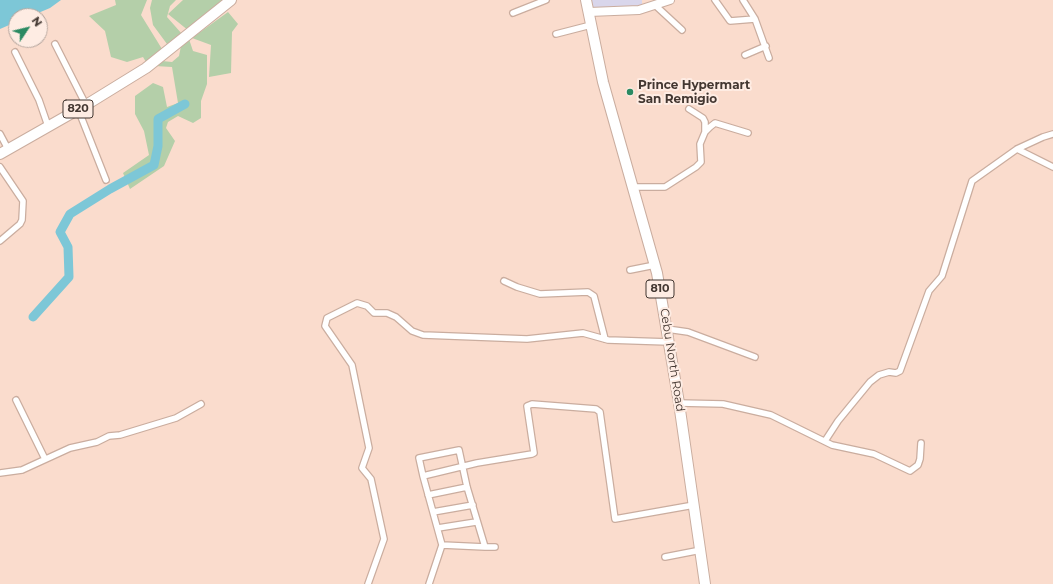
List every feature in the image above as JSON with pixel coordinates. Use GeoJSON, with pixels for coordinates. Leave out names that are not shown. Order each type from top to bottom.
{"type":"FeatureCollection","features":[{"type":"Feature","properties":{"kind":"highway","name":"820"},"geometry":{"type":"LineString","coordinates":[[4,152],[82,107],[154,61],[231,0]]}},
{"type":"Feature","properties":{"kind":"highway","name":"Cebu North Road"},"geometry":{"type":"LineString","coordinates":[[586,0],[603,82],[655,265],[679,403],[705,584]]}},
{"type":"Feature","properties":{"kind":"street"},"geometry":{"type":"LineString","coordinates":[[513,13],[546,0]]}},
{"type":"Feature","properties":{"kind":"street"},"geometry":{"type":"LineString","coordinates":[[588,12],[639,10],[656,6],[670,0]]}},
{"type":"Feature","properties":{"kind":"street"},"geometry":{"type":"LineString","coordinates":[[715,0],[730,21],[755,19]]}},
{"type":"Feature","properties":{"kind":"street"},"geometry":{"type":"LineString","coordinates":[[743,0],[755,19],[766,46],[769,58]]}},
{"type":"Feature","properties":{"kind":"street"},"geometry":{"type":"LineString","coordinates":[[656,6],[682,30]]}},
{"type":"Feature","properties":{"kind":"street"},"geometry":{"type":"LineString","coordinates":[[556,34],[591,24]]}},
{"type":"Feature","properties":{"kind":"street"},"geometry":{"type":"LineString","coordinates":[[55,44],[82,107],[106,180]]}},
{"type":"Feature","properties":{"kind":"street"},"geometry":{"type":"LineString","coordinates":[[745,55],[766,46]]}},
{"type":"Feature","properties":{"kind":"street"},"geometry":{"type":"LineString","coordinates":[[15,52],[39,100],[48,126]]}},
{"type":"Feature","properties":{"kind":"street"},"geometry":{"type":"LineString","coordinates":[[689,109],[702,118],[705,122],[705,132]]}},
{"type":"Feature","properties":{"kind":"street"},"geometry":{"type":"LineString","coordinates":[[633,186],[665,187],[683,177],[701,162],[700,144],[705,132],[715,123],[748,133]]}},
{"type":"Feature","properties":{"kind":"street"},"geometry":{"type":"LineString","coordinates":[[0,134],[4,152]]}},
{"type":"Feature","properties":{"kind":"street"},"geometry":{"type":"LineString","coordinates":[[825,441],[838,421],[870,382],[879,375],[889,372],[896,373],[900,371],[929,291],[942,276],[972,181],[1017,149],[1053,134]]}},
{"type":"Feature","properties":{"kind":"street"},"geometry":{"type":"LineString","coordinates":[[1017,149],[1053,167]]}},
{"type":"Feature","properties":{"kind":"street"},"geometry":{"type":"LineString","coordinates":[[0,167],[23,201],[22,220],[20,224],[0,240]]}},
{"type":"Feature","properties":{"kind":"street"},"geometry":{"type":"LineString","coordinates":[[630,270],[655,265]]}},
{"type":"Feature","properties":{"kind":"street"},"geometry":{"type":"LineString","coordinates":[[504,281],[516,287],[540,294],[588,292],[594,296],[605,339]]}},
{"type":"Feature","properties":{"kind":"street"},"geometry":{"type":"LineString","coordinates":[[368,584],[384,539],[371,479],[362,468],[369,448],[352,365],[326,326],[328,318],[357,303],[366,306],[374,312],[387,313],[396,317],[412,330],[423,335],[527,339],[583,333],[605,339],[669,342]]}},
{"type":"Feature","properties":{"kind":"street"},"geometry":{"type":"LineString","coordinates":[[667,329],[688,332],[755,358]]}},
{"type":"Feature","properties":{"kind":"street"},"geometry":{"type":"LineString","coordinates":[[16,400],[45,459]]}},
{"type":"Feature","properties":{"kind":"street"},"geometry":{"type":"LineString","coordinates":[[679,403],[723,404],[771,415],[841,448],[874,454],[910,471],[918,465],[921,443]]}},
{"type":"Feature","properties":{"kind":"street"},"geometry":{"type":"LineString","coordinates":[[0,473],[22,470],[70,448],[97,442],[109,436],[120,435],[176,418],[201,404]]}},
{"type":"Feature","properties":{"kind":"street"},"geometry":{"type":"LineString","coordinates":[[424,476],[462,468],[477,462],[534,453],[527,406],[532,404],[596,408],[602,417],[615,519],[694,505]]}},
{"type":"Feature","properties":{"kind":"street"},"geometry":{"type":"LineString","coordinates":[[429,584],[442,545],[432,512],[419,458],[459,450],[462,468],[476,522],[485,546]]}},
{"type":"Feature","properties":{"kind":"street"},"geometry":{"type":"LineString","coordinates":[[428,495],[467,487]]}},
{"type":"Feature","properties":{"kind":"street"},"geometry":{"type":"LineString","coordinates":[[432,512],[472,505]]}},
{"type":"Feature","properties":{"kind":"street"},"geometry":{"type":"LineString","coordinates":[[438,528],[476,522]]}},
{"type":"Feature","properties":{"kind":"street"},"geometry":{"type":"LineString","coordinates":[[442,545],[495,547]]}},
{"type":"Feature","properties":{"kind":"street"},"geometry":{"type":"LineString","coordinates":[[665,558],[701,550]]}},
{"type":"Feature","properties":{"kind":"shaded area"},"geometry":{"type":"Polygon","coordinates":[[[589,0],[642,0],[642,6],[591,10],[589,0]]]}},
{"type":"Feature","properties":{"kind":"green space"},"geometry":{"type":"Polygon","coordinates":[[[115,0],[147,0],[141,15],[162,49],[146,62],[143,57],[127,62],[111,57],[105,31],[89,16],[116,5],[115,0]]]}},
{"type":"Feature","properties":{"kind":"green space"},"geometry":{"type":"Polygon","coordinates":[[[152,0],[176,0],[170,6],[167,17],[182,34],[167,44],[153,25],[150,8],[152,0]]]}},
{"type":"Feature","properties":{"kind":"green space"},"geometry":{"type":"Polygon","coordinates":[[[183,0],[225,0],[189,31],[168,14],[183,0]]]}},
{"type":"Feature","properties":{"kind":"green space"},"geometry":{"type":"Polygon","coordinates":[[[228,12],[238,24],[232,32],[231,73],[209,77],[211,45],[192,38],[228,12]]]}},
{"type":"Feature","properties":{"kind":"green space"},"geometry":{"type":"Polygon","coordinates":[[[189,39],[193,51],[207,55],[207,84],[201,101],[201,118],[193,123],[178,116],[168,122],[166,128],[175,141],[164,166],[130,189],[123,173],[149,155],[144,131],[135,114],[135,96],[153,83],[163,87],[167,107],[178,103],[172,67],[155,66],[162,61],[172,62],[179,56],[181,46],[189,39]]]}},
{"type":"Feature","properties":{"kind":"water"},"geometry":{"type":"Polygon","coordinates":[[[0,0],[61,0],[48,9],[8,8],[8,26],[0,29],[0,0]]]}},
{"type":"Feature","properties":{"kind":"waterway"},"geometry":{"type":"LineString","coordinates":[[33,317],[69,277],[68,247],[60,232],[70,214],[110,189],[154,165],[158,146],[158,119],[185,104]]}},
{"type":"Feature","properties":{"kind":"place","name":"Prince Hypermart San Remigio"},"geometry":{"type":"Point","coordinates":[630,92]}}]}
